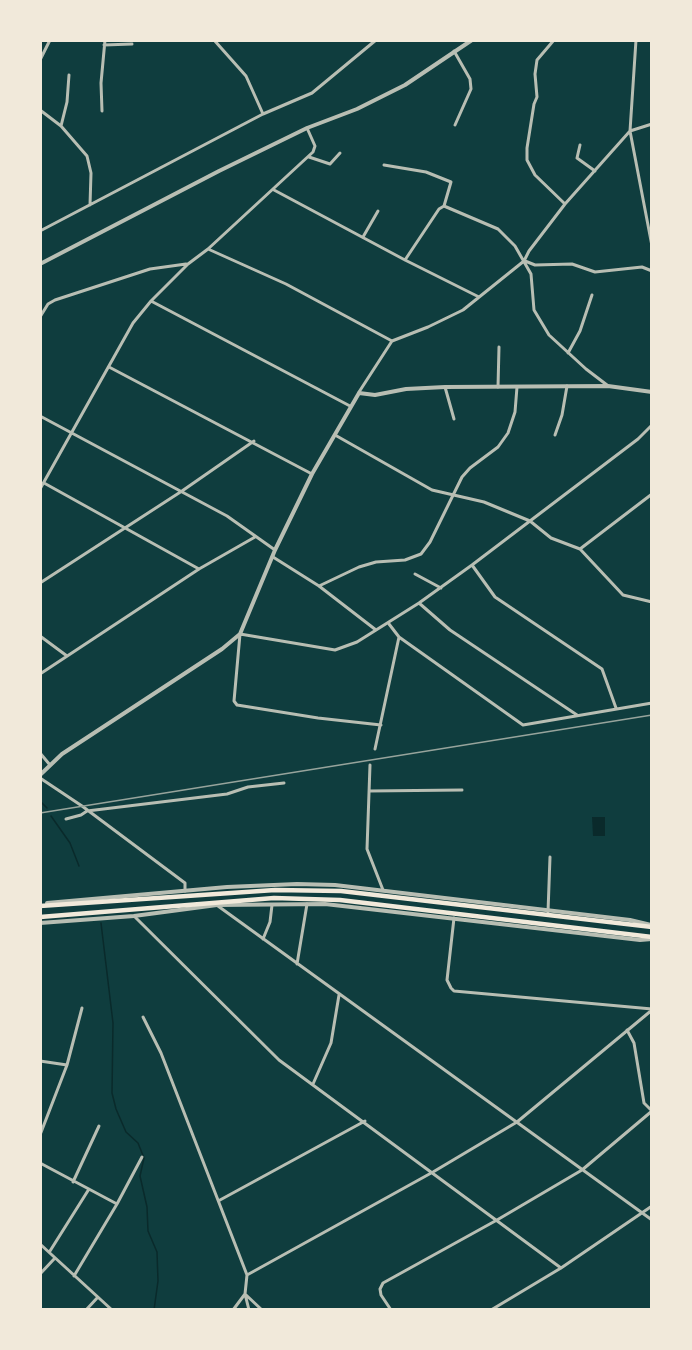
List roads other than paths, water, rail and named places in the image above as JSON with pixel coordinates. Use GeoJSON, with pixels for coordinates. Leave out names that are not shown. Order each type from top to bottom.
{"type":"FeatureCollection","features":[{"type":"Feature","properties":{"kind":"main road"},"geometry":{"type":"LineString","coordinates":[[40,905],[275,890],[341,891],[651,926]]}},
{"type":"Feature","properties":{"kind":"main road"},"geometry":{"type":"LineString","coordinates":[[40,917],[274,898],[340,900],[651,938]]}},
{"type":"Feature","properties":{"kind":"street"},"geometry":{"type":"LineString","coordinates":[[40,60],[50,40]]}},
{"type":"Feature","properties":{"kind":"street"},"geometry":{"type":"LineString","coordinates":[[214,40],[246,76],[263,114]]}},
{"type":"Feature","properties":{"kind":"street"},"geometry":{"type":"LineString","coordinates":[[40,231],[263,114],[312,93],[376,40]]}},
{"type":"Feature","properties":{"kind":"street"},"geometry":{"type":"LineString","coordinates":[[40,264],[219,171],[405,85],[472,40]]}},
{"type":"Feature","properties":{"kind":"street"},"geometry":{"type":"LineString","coordinates":[[554,40],[537,60],[535,74],[537,97],[527,148],[527,160],[535,175],[566,204]]}},
{"type":"Feature","properties":{"kind":"street"},"geometry":{"type":"LineString","coordinates":[[636,40],[630,131],[651,246]]}},
{"type":"Feature","properties":{"kind":"street"},"geometry":{"type":"LineString","coordinates":[[102,111],[101,83],[104,43],[132,44]]}},
{"type":"Feature","properties":{"kind":"street"},"geometry":{"type":"LineString","coordinates":[[454,51],[470,80],[471,89],[455,125]]}},
{"type":"Feature","properties":{"kind":"street"},"geometry":{"type":"LineString","coordinates":[[61,126],[67,102],[69,75]]}},
{"type":"Feature","properties":{"kind":"street"},"geometry":{"type":"LineString","coordinates":[[40,110],[61,126],[87,156],[91,174],[90,205]]}},
{"type":"Feature","properties":{"kind":"street"},"geometry":{"type":"LineString","coordinates":[[381,725],[237,705],[234,701],[240,634],[275,550],[312,474],[350,406],[392,341],[463,310],[524,261],[529,251],[566,204],[630,131],[651,124]]}},
{"type":"Feature","properties":{"kind":"street"},"geometry":{"type":"LineString","coordinates":[[40,489],[133,323],[151,301],[188,264],[274,190],[313,152],[315,146],[307,129]]}},
{"type":"Feature","properties":{"kind":"street"},"geometry":{"type":"LineString","coordinates":[[580,145],[577,158],[595,171]]}},
{"type":"Feature","properties":{"kind":"street"},"geometry":{"type":"LineString","coordinates":[[309,156],[330,164],[340,153]]}},
{"type":"Feature","properties":{"kind":"street"},"geometry":{"type":"LineString","coordinates":[[384,165],[426,172],[452,182],[444,206],[439,208],[405,260]]}},
{"type":"Feature","properties":{"kind":"street"},"geometry":{"type":"LineString","coordinates":[[274,190],[479,297]]}},
{"type":"Feature","properties":{"kind":"street"},"geometry":{"type":"LineString","coordinates":[[444,206],[498,229],[515,246],[531,274],[534,310],[540,322],[549,335],[568,353],[608,386]]}},
{"type":"Feature","properties":{"kind":"street"},"geometry":{"type":"LineString","coordinates":[[363,237],[378,211]]}},
{"type":"Feature","properties":{"kind":"street"},"geometry":{"type":"LineString","coordinates":[[208,249],[286,284],[392,341]]}},
{"type":"Feature","properties":{"kind":"street"},"geometry":{"type":"LineString","coordinates":[[524,261],[535,265],[572,264],[595,272],[642,267],[651,271]]}},
{"type":"Feature","properties":{"kind":"street"},"geometry":{"type":"LineString","coordinates":[[40,317],[48,304],[55,300],[150,269],[188,264]]}},
{"type":"Feature","properties":{"kind":"street"},"geometry":{"type":"LineString","coordinates":[[568,353],[580,332],[592,295]]}},
{"type":"Feature","properties":{"kind":"street"},"geometry":{"type":"LineString","coordinates":[[151,301],[350,406]]}},
{"type":"Feature","properties":{"kind":"street"},"geometry":{"type":"LineString","coordinates":[[498,387],[499,347]]}},
{"type":"Feature","properties":{"kind":"street"},"geometry":{"type":"LineString","coordinates":[[108,367],[254,441],[312,474]]}},
{"type":"Feature","properties":{"kind":"street"},"geometry":{"type":"LineString","coordinates":[[359,393],[375,395],[406,389],[445,387],[567,386],[608,386],[651,392]]}},
{"type":"Feature","properties":{"kind":"street"},"geometry":{"type":"LineString","coordinates":[[555,435],[562,415],[567,386]]}},
{"type":"Feature","properties":{"kind":"street"},"geometry":{"type":"LineString","coordinates":[[445,387],[454,419]]}},
{"type":"Feature","properties":{"kind":"street"},"geometry":{"type":"LineString","coordinates":[[319,585],[359,567],[376,562],[405,560],[421,554],[430,542],[462,477],[498,447],[508,433],[515,412],[517,387]]}},
{"type":"Feature","properties":{"kind":"street"},"geometry":{"type":"LineString","coordinates":[[40,417],[182,491],[226,516],[275,550]]}},
{"type":"Feature","properties":{"kind":"street"},"geometry":{"type":"LineString","coordinates":[[185,891],[185,883],[40,776],[62,754],[222,649],[240,634],[335,650],[345,648],[388,624],[441,588],[638,440],[651,425]]}},
{"type":"Feature","properties":{"kind":"street"},"geometry":{"type":"LineString","coordinates":[[335,435],[432,490],[484,502],[530,521],[551,538],[580,549],[623,595],[651,602]]}},
{"type":"Feature","properties":{"kind":"street"},"geometry":{"type":"LineString","coordinates":[[40,583],[182,491],[254,441]]}},
{"type":"Feature","properties":{"kind":"street"},"geometry":{"type":"LineString","coordinates":[[44,483],[199,569]]}},
{"type":"Feature","properties":{"kind":"street"},"geometry":{"type":"LineString","coordinates":[[580,549],[651,494]]}},
{"type":"Feature","properties":{"kind":"street"},"geometry":{"type":"LineString","coordinates":[[40,674],[199,569],[255,537]]}},
{"type":"Feature","properties":{"kind":"street"},"geometry":{"type":"LineString","coordinates":[[272,557],[319,585],[376,630]]}},
{"type":"Feature","properties":{"kind":"street"},"geometry":{"type":"LineString","coordinates":[[472,565],[495,597],[602,669],[616,708]]}},
{"type":"Feature","properties":{"kind":"street"},"geometry":{"type":"LineString","coordinates":[[416,574],[441,588]]}},
{"type":"Feature","properties":{"kind":"street"},"geometry":{"type":"LineString","coordinates":[[419,603],[450,630],[578,716]]}},
{"type":"Feature","properties":{"kind":"street"},"geometry":{"type":"LineString","coordinates":[[388,624],[399,637],[523,725],[651,703]]}},
{"type":"Feature","properties":{"kind":"street"},"geometry":{"type":"LineString","coordinates":[[40,636],[67,656]]}},
{"type":"Feature","properties":{"kind":"street"},"geometry":{"type":"LineString","coordinates":[[375,750],[399,637]]}},
{"type":"Feature","properties":{"kind":"street"},"geometry":{"type":"LineString","coordinates":[[40,753],[50,765]]}},
{"type":"Feature","properties":{"kind":"street"},"geometry":{"type":"LineString","coordinates":[[370,765],[366,849],[383,890]]}},
{"type":"Feature","properties":{"kind":"street"},"geometry":{"type":"LineString","coordinates":[[66,819],[87,811],[227,794],[248,787],[284,783]]}},
{"type":"Feature","properties":{"kind":"street"},"geometry":{"type":"LineString","coordinates":[[369,791],[462,790]]}},
{"type":"Feature","properties":{"kind":"street"},"geometry":{"type":"LineString","coordinates":[[548,912],[550,857]]}},
{"type":"Feature","properties":{"kind":"street"},"geometry":{"type":"LineString","coordinates":[[40,905],[185,891],[297,884],[334,885],[630,920],[651,926]]}},
{"type":"Feature","properties":{"kind":"street"},"geometry":{"type":"LineString","coordinates":[[262,939],[270,922],[272,903]]}},
{"type":"Feature","properties":{"kind":"street"},"geometry":{"type":"LineString","coordinates":[[297,964],[307,903]]}},
{"type":"Feature","properties":{"kind":"street"},"geometry":{"type":"LineString","coordinates":[[40,923],[134,916],[217,905],[325,903],[640,940],[651,938]]}},
{"type":"Feature","properties":{"kind":"street"},"geometry":{"type":"LineString","coordinates":[[217,905],[651,1220]]}},
{"type":"Feature","properties":{"kind":"street"},"geometry":{"type":"LineString","coordinates":[[134,916],[279,1060],[434,1172],[561,1268]]}},
{"type":"Feature","properties":{"kind":"street"},"geometry":{"type":"LineString","coordinates":[[454,918],[447,980],[454,991],[651,1009]]}},
{"type":"Feature","properties":{"kind":"street"},"geometry":{"type":"LineString","coordinates":[[313,1084],[332,1043],[339,995]]}},
{"type":"Feature","properties":{"kind":"street"},"geometry":{"type":"LineString","coordinates":[[40,1135],[66,1065],[82,1008]]}},
{"type":"Feature","properties":{"kind":"street"},"geometry":{"type":"LineString","coordinates":[[247,1275],[434,1172],[517,1122],[651,1009]]}},
{"type":"Feature","properties":{"kind":"street"},"geometry":{"type":"LineString","coordinates":[[143,1017],[161,1053],[220,1200],[247,1275],[245,1294],[249,1310]]}},
{"type":"Feature","properties":{"kind":"street"},"geometry":{"type":"LineString","coordinates":[[392,1310],[384,1301],[381,1289],[383,1283],[582,1170],[651,1111],[644,1103],[634,1043],[627,1030]]}},
{"type":"Feature","properties":{"kind":"street"},"geometry":{"type":"LineString","coordinates":[[40,1060],[66,1065]]}},
{"type":"Feature","properties":{"kind":"street"},"geometry":{"type":"LineString","coordinates":[[220,1200],[364,1121]]}},
{"type":"Feature","properties":{"kind":"street"},"geometry":{"type":"LineString","coordinates":[[73,1182],[99,1126]]}},
{"type":"Feature","properties":{"kind":"street"},"geometry":{"type":"LineString","coordinates":[[74,1276],[142,1157]]}},
{"type":"Feature","properties":{"kind":"street"},"geometry":{"type":"LineString","coordinates":[[40,1163],[117,1204]]}},
{"type":"Feature","properties":{"kind":"street"},"geometry":{"type":"LineString","coordinates":[[49,1252],[89,1190]]}},
{"type":"Feature","properties":{"kind":"street"},"geometry":{"type":"LineString","coordinates":[[491,1310],[561,1268],[651,1206]]}},
{"type":"Feature","properties":{"kind":"street"},"geometry":{"type":"LineString","coordinates":[[40,1244],[112,1310]]}},
{"type":"Feature","properties":{"kind":"street"},"geometry":{"type":"LineString","coordinates":[[40,1274],[55,1258]]}},
{"type":"Feature","properties":{"kind":"street"},"geometry":{"type":"LineString","coordinates":[[233,1310],[245,1294]]}},
{"type":"Feature","properties":{"kind":"street"},"geometry":{"type":"LineString","coordinates":[[245,1294],[262,1310]]}},
{"type":"Feature","properties":{"kind":"street"},"geometry":{"type":"LineString","coordinates":[[86,1310],[98,1297]]}},
{"type":"Feature","properties":{"kind":"water"},"geometry":{"type":"Polygon","coordinates":[[[592,817],[605,817],[605,836],[593,836],[592,817]]]}},
{"type":"Feature","properties":{"kind":"waterway"},"geometry":{"type":"LineString","coordinates":[[40,801],[47,808]]}},
{"type":"Feature","properties":{"kind":"waterway"},"geometry":{"type":"LineString","coordinates":[[51,816],[70,843],[79,866]]}},
{"type":"Feature","properties":{"kind":"waterway"},"geometry":{"type":"LineString","coordinates":[[101,923],[113,1023],[112,1093],[126,1132],[138,1143],[144,1158],[140,1176],[147,1207],[148,1231],[157,1252],[158,1281],[154,1310]]}},
{"type":"Feature","properties":{"kind":"railway"},"geometry":{"type":"LineString","coordinates":[[40,813],[652,715]]}}]}
